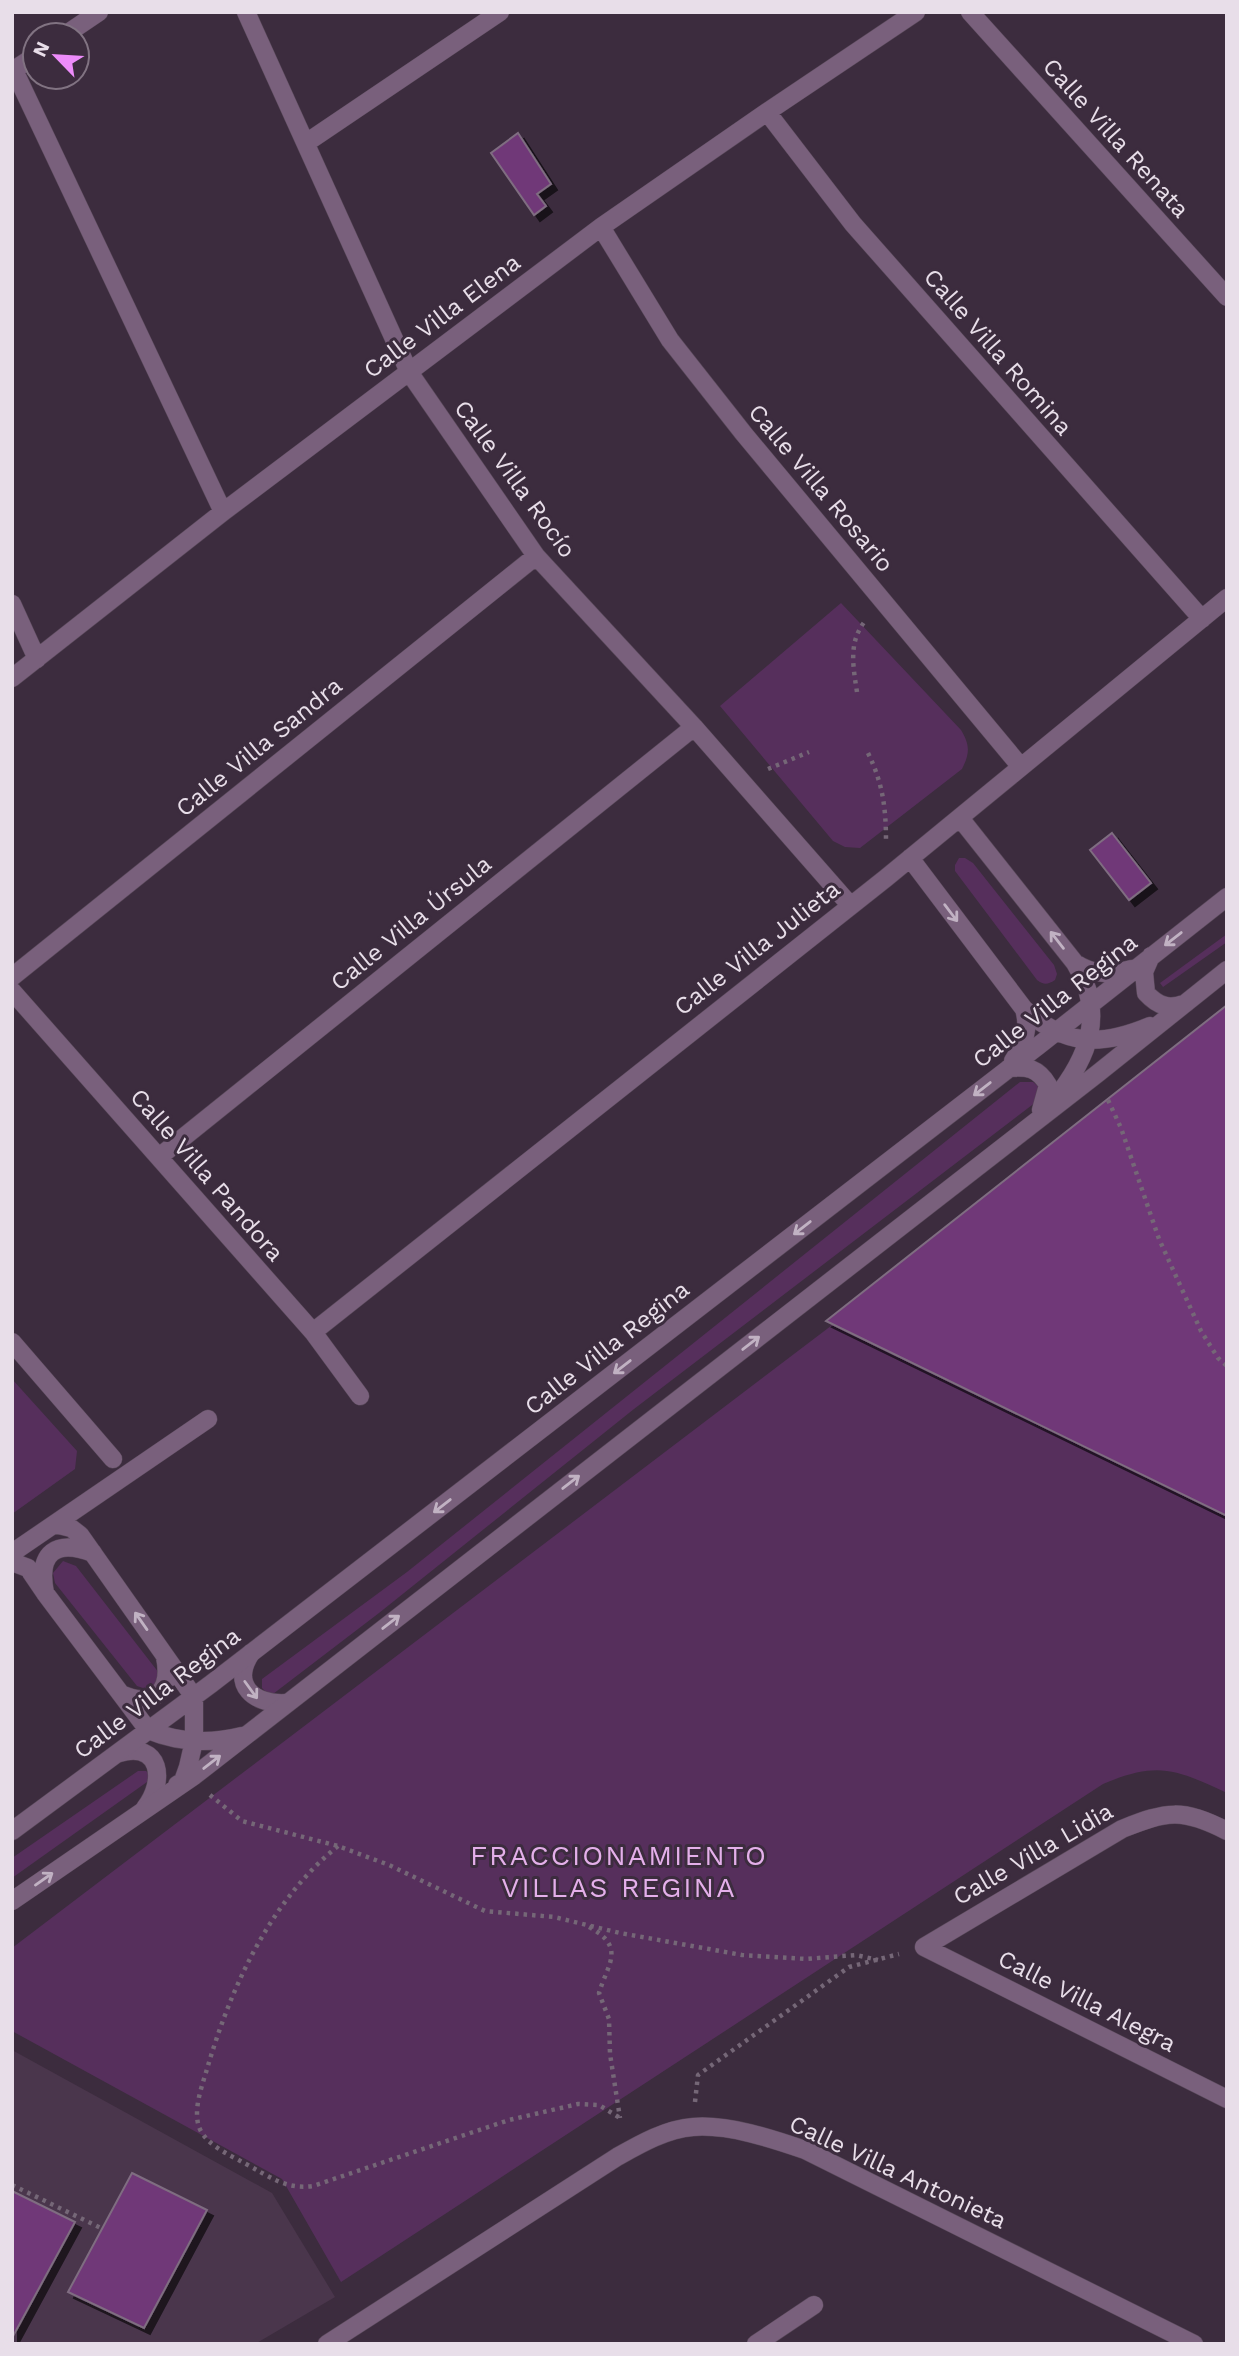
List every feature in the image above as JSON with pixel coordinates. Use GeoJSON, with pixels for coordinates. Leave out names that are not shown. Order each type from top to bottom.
{"type":"FeatureCollection","features":[{"type":"Feature","properties":{"kind":"street","name":"Calle Villa Rocío"},"geometry":{"type":"LineString","coordinates":[[246,12],[409,372],[536,556],[694,727],[850,905]]}},
{"type":"Feature","properties":{"kind":"street"},"geometry":{"type":"LineString","coordinates":[[306,143],[500,12]]}},
{"type":"Feature","properties":{"kind":"street","name":"Calle Villa Elena"},"geometry":{"type":"LineString","coordinates":[[12,678],[223,512],[601,227],[767,111],[916,12]]}},
{"type":"Feature","properties":{"kind":"street","name":"Calle Villa Renata"},"geometry":{"type":"LineString","coordinates":[[970,12],[1227,297]]}},
{"type":"Feature","properties":{"kind":"street"},"geometry":{"type":"LineString","coordinates":[[13,71],[223,512]]}},
{"type":"Feature","properties":{"kind":"street","name":"Calle Villa Romina"},"geometry":{"type":"LineString","coordinates":[[767,111],[853,224],[1202,619]]}},
{"type":"Feature","properties":{"kind":"street","name":"Calle Villa Rosario"},"geometry":{"type":"LineString","coordinates":[[601,227],[670,340],[744,434],[1021,767]]}},
{"type":"Feature","properties":{"kind":"street","name":"Calle Villa Sandra"},"geometry":{"type":"LineString","coordinates":[[12,977],[536,556]]}},
{"type":"Feature","properties":{"kind":"street","name":"Calle Villa Julieta"},"geometry":{"type":"LineString","coordinates":[[313,1332],[886,878],[1227,598]]}},
{"type":"Feature","properties":{"kind":"street"},"geometry":{"type":"LineString","coordinates":[[12,604],[37,659]]}},
{"type":"Feature","properties":{"kind":"street","name":"Calle Villa Úrsula"},"geometry":{"type":"LineString","coordinates":[[159,1157],[694,727]]}},
{"type":"Feature","properties":{"kind":"street"},"geometry":{"type":"LineString","coordinates":[[960,818],[1075,963],[1084,978],[1091,1003],[1093,1017],[1088,1040],[1077,1065],[1063,1088],[1033,1124]]}},
{"type":"Feature","properties":{"kind":"street"},"geometry":{"type":"LineString","coordinates":[[910,858],[1024,1009],[1055,1032],[1077,1039],[1101,1041],[1148,1027],[1172,1015]]}},
{"type":"Feature","properties":{"kind":"street","name":"Calle Villa Regina"},"geometry":{"type":"LineString","coordinates":[[143,1723],[194,1697],[211,1685],[1227,897]]}},
{"type":"Feature","properties":{"kind":"street"},"geometry":{"type":"LineString","coordinates":[[1151,956],[1144,972],[1146,993],[1161,1006],[1171,1007],[1187,1002]]}},
{"type":"Feature","properties":{"kind":"street"},"geometry":{"type":"LineString","coordinates":[[1075,963],[1086,970],[1099,973],[1115,974],[1135,968]]}},
{"type":"Feature","properties":{"kind":"street"},"geometry":{"type":"LineString","coordinates":[[12,1901],[194,1776],[1227,970]]}},
{"type":"Feature","properties":{"kind":"street","name":"Calle Villa Pandora"},"geometry":{"type":"LineString","coordinates":[[12,991],[313,1332],[360,1396]]}},
{"type":"Feature","properties":{"kind":"street"},"geometry":{"type":"LineString","coordinates":[[1009,1068],[1026,1035],[1027,1020],[1024,1009]]}},
{"type":"Feature","properties":{"kind":"street"},"geometry":{"type":"LineString","coordinates":[[1009,1068],[1033,1068],[1042,1075],[1048,1085],[1043,1108],[1033,1124]]}},
{"type":"Feature","properties":{"kind":"street"},"geometry":{"type":"LineString","coordinates":[[12,1342],[113,1459]]}},
{"type":"Feature","properties":{"kind":"street"},"geometry":{"type":"LineString","coordinates":[[12,1553],[208,1419]]}},
{"type":"Feature","properties":{"kind":"street"},"geometry":{"type":"LineString","coordinates":[[80,1535],[81,1516],[106,1479],[109,1457],[140,1465]]}},
{"type":"Feature","properties":{"kind":"street"},"geometry":{"type":"LineString","coordinates":[[55,1524],[71,1528],[80,1535],[194,1697],[194,1741],[188,1767],[183,1781],[172,1790]]}},
{"type":"Feature","properties":{"kind":"street"},"geometry":{"type":"LineString","coordinates":[[28,1543],[20,1564],[143,1723],[175,1740],[230,1739],[245,1735]]}},
{"type":"Feature","properties":{"kind":"street"},"geometry":{"type":"LineString","coordinates":[[45,1593],[43,1570],[52,1551],[63,1546],[93,1553]]}},
{"type":"Feature","properties":{"kind":"street"},"geometry":{"type":"LineString","coordinates":[[251,1653],[244,1672],[244,1683],[250,1693],[258,1700],[286,1703]]}},
{"type":"Feature","properties":{"kind":"street"},"geometry":{"type":"LineString","coordinates":[[121,1694],[150,1699],[160,1693],[168,1674],[165,1656]]}},
{"type":"Feature","properties":{"kind":"street"},"geometry":{"type":"LineString","coordinates":[[182,1679],[211,1685]]}},
{"type":"Feature","properties":{"kind":"street"},"geometry":{"type":"LineString","coordinates":[[143,1723],[125,1748],[150,1756],[156,1767],[156,1789],[145,1808]]}},
{"type":"Feature","properties":{"kind":"street","name":"Calle Villa Regina"},"geometry":{"type":"LineString","coordinates":[[12,1831],[125,1748]]}},
{"type":"Feature","properties":{"kind":"street","name":"Calle Villa Lidia"},"geometry":{"type":"LineString","coordinates":[[924,1947],[1122,1829],[1154,1817],[1187,1814],[1227,1831]]}},
{"type":"Feature","properties":{"kind":"street"},"geometry":{"type":"LineString","coordinates":[[950,1932],[946,1937],[945,1949],[953,1961]]}},
{"type":"Feature","properties":{"kind":"street","name":"Calle Villa Alegra"},"geometry":{"type":"LineString","coordinates":[[924,1947],[1227,2099]]}},
{"type":"Feature","properties":{"kind":"street","name":"Calle Villa Antonieta"},"geometry":{"type":"LineString","coordinates":[[327,2344],[617,2157],[662,2135],[691,2127],[713,2127],[754,2135],[805,2150],[1194,2344]]}},
{"type":"Feature","properties":{"kind":"street"},"geometry":{"type":"LineString","coordinates":[[756,2344],[814,2305]]}},
{"type":"Feature","properties":{"kind":"path"},"geometry":{"type":"LineString","coordinates":[[857,692],[853,644],[860,628],[882,601]]}},
{"type":"Feature","properties":{"kind":"path"},"geometry":{"type":"LineString","coordinates":[[742,781],[809,752]]}},
{"type":"Feature","properties":{"kind":"path"},"geometry":{"type":"LineString","coordinates":[[868,753],[879,776],[885,805],[886,878]]}},
{"type":"Feature","properties":{"kind":"path"},"geometry":{"type":"LineString","coordinates":[[1097,1074],[1121,1128],[1159,1239],[1201,1331],[1218,1358],[1227,1366]]}},
{"type":"Feature","properties":{"kind":"path"},"geometry":{"type":"LineString","coordinates":[[194,1776],[213,1798],[242,1821],[338,1846],[389,1865],[485,1911],[554,1917],[742,1955],[806,1959],[856,1955],[878,1960]]}},
{"type":"Feature","properties":{"kind":"path"},"geometry":{"type":"LineString","coordinates":[[338,1846],[318,1862],[293,1891],[264,1934],[240,1979],[211,2057],[197,2110],[199,2126],[207,2139],[229,2155],[287,2186],[313,2186],[509,2120],[578,2104],[598,2105],[620,2118],[610,2054],[609,2019],[599,1993],[613,1953],[601,1936],[582,1924]]}},
{"type":"Feature","properties":{"kind":"path"},"geometry":{"type":"LineString","coordinates":[[691,2127],[698,2075],[849,1967],[924,1947]]}},
{"type":"Feature","properties":{"kind":"path"},"geometry":{"type":"LineString","coordinates":[[12,2185],[103,2229]]}},
{"type":"Feature","properties":{"kind":"shaded area"},"geometry":{"type":"Polygon","coordinates":[[[841,603],[961,730],[968,749],[962,769],[860,848],[845,847],[833,841],[720,706],[841,603]]]}},
{"type":"Feature","properties":{"kind":"shaded area"},"geometry":{"type":"Polygon","coordinates":[[[959,858],[973,863],[1054,965],[1057,974],[1055,980],[1046,984],[1037,980],[955,871],[959,858]]]}},
{"type":"Feature","properties":{"kind":"shaded area"},"geometry":{"type":"Polygon","coordinates":[[[1227,934],[1227,942],[1163,987],[1160,983],[1227,934]]]}},
{"type":"Feature","properties":{"kind":"shaded area"},"geometry":{"type":"Polygon","coordinates":[[[1227,1013],[1227,1793],[1193,1778],[1153,1770],[1138,1772],[1103,1784],[341,2282],[282,2179],[12,2031],[12,1948],[848,1313],[1227,1013]]]}},
{"type":"Feature","properties":{"kind":"shaded area"},"geometry":{"type":"Polygon","coordinates":[[[1020,1082],[1033,1082],[1039,1087],[1036,1102],[634,1409],[379,1613],[273,1694],[268,1694],[262,1688],[262,1679],[407,1572],[1020,1082]]]}},
{"type":"Feature","properties":{"kind":"shaded area"},"geometry":{"type":"Polygon","coordinates":[[[12,1379],[77,1451],[75,1469],[12,1514],[12,1379]]]}},
{"type":"Feature","properties":{"kind":"shaded area"},"geometry":{"type":"Polygon","coordinates":[[[63,1561],[76,1566],[159,1673],[157,1685],[146,1689],[137,1686],[55,1583],[53,1573],[63,1561]]]}},
{"type":"Feature","properties":{"kind":"shaded area"},"geometry":{"type":"Polygon","coordinates":[[[138,1771],[150,1774],[147,1782],[12,1878],[12,1858],[138,1771]]]}},
{"type":"Feature","properties":{"kind":"shaded area"},"geometry":{"type":"Polygon","coordinates":[[[12,2050],[272,2193],[335,2297],[255,2344],[12,2344],[12,2050]]]}},
{"type":"Feature","properties":{"kind":"building"},"geometry":{"type":"Polygon","coordinates":[[[518,133],[551,184],[537,194],[546,206],[534,215],[491,153],[518,133]]]}},
{"type":"Feature","properties":{"kind":"building"},"geometry":{"type":"Polygon","coordinates":[[[1112,833],[1151,883],[1129,900],[1090,850],[1112,833]]]}},
{"type":"Feature","properties":{"kind":"building"},"geometry":{"type":"Polygon","coordinates":[[[1227,1005],[1227,1516],[826,1321],[1227,1005]]]}},
{"type":"Feature","properties":{"kind":"building"},"geometry":{"type":"Polygon","coordinates":[[[132,2173],[207,2210],[144,2328],[68,2292],[132,2173]]]}},
{"type":"Feature","properties":{"kind":"building"},"geometry":{"type":"Polygon","coordinates":[[[12,2191],[75,2222],[12,2338],[12,2191]]]}},
{"type":"Feature","properties":{"kind":"district","name":"FRACCIONAMIENTO VILLAS REGINA"},"geometry":{"type":"Point","coordinates":[619,1871]}}]}
